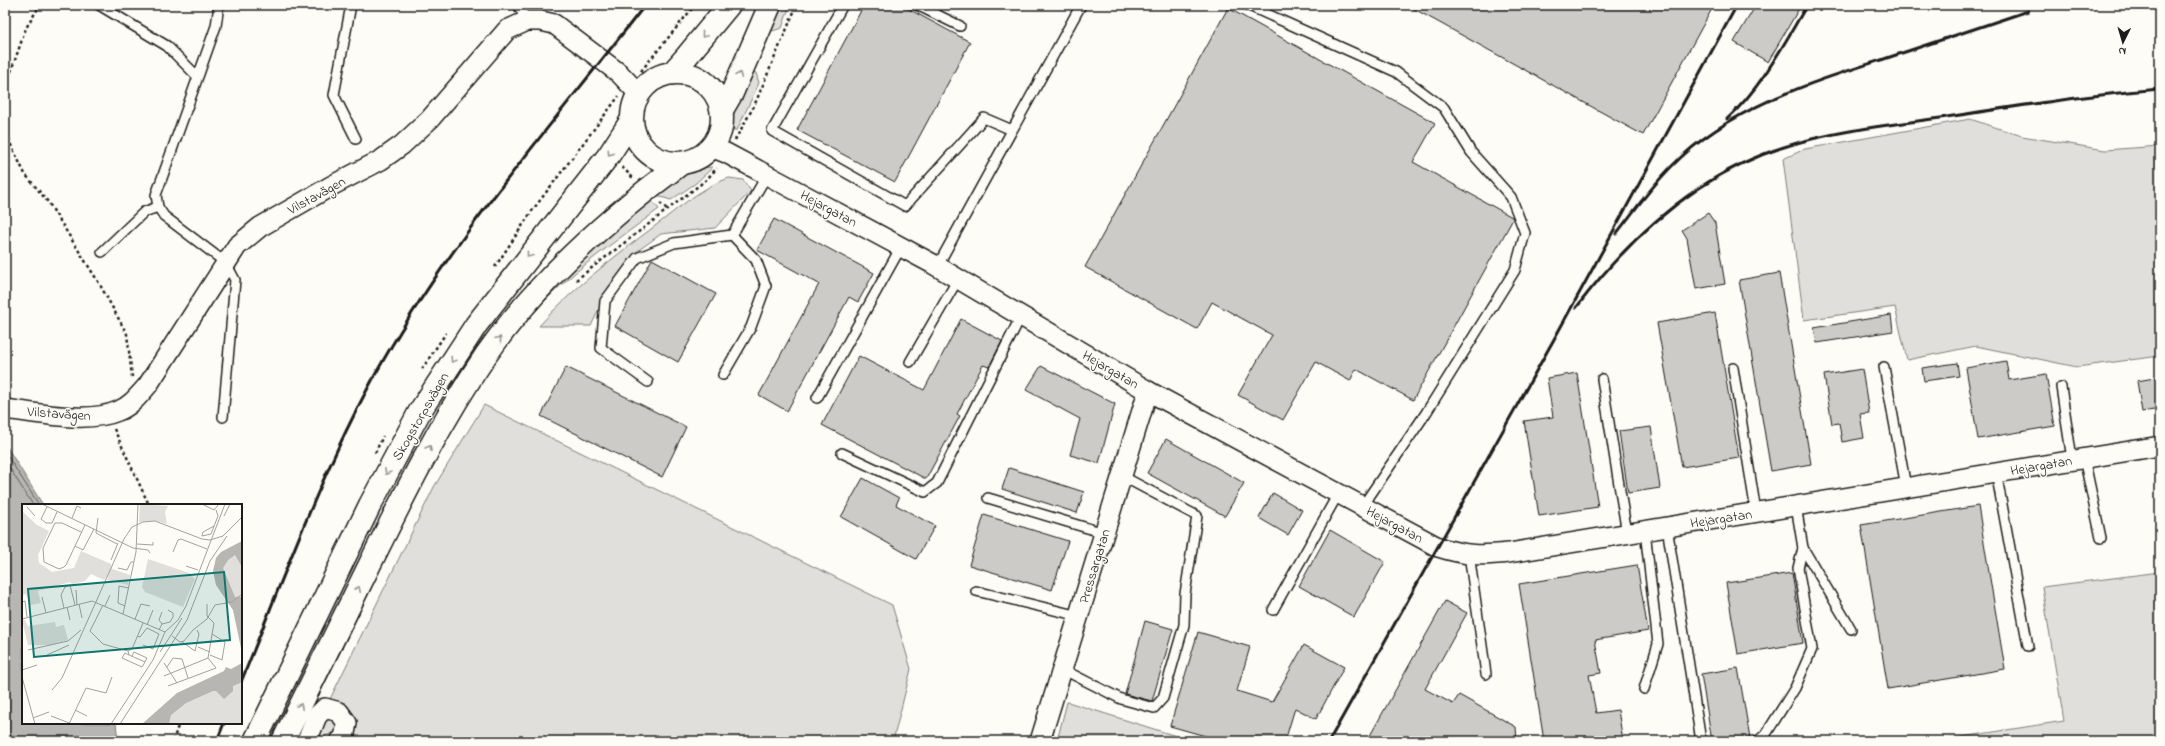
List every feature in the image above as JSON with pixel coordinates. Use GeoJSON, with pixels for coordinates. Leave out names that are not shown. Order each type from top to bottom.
{"type":"FeatureCollection","features":[{"type":"Feature","properties":{"kind":"main road"},"geometry":{"type":"LineString","coordinates":[[672,73],[688,56],[729,5]]}},
{"type":"Feature","properties":{"kind":"main road"},"geometry":{"type":"LineString","coordinates":[[722,110],[715,94],[703,81],[686,73],[672,73],[653,79],[634,88],[631,121],[635,138],[650,156],[666,162],[682,163],[700,158],[719,150],[722,110],[732,93],[770,5]]}},
{"type":"Feature","properties":{"kind":"main road","name":"Skogstorpsvägen"},"geometry":{"type":"LineString","coordinates":[[255,741],[370,505],[420,411],[476,325],[609,155],[631,121]]}},
{"type":"Feature","properties":{"kind":"main road","name":"Skogstorpsvägen"},"geometry":{"type":"LineString","coordinates":[[283,741],[420,466],[452,409],[487,355],[521,310],[554,273],[646,190],[682,163]]}},
{"type":"Feature","properties":{"kind":"street","name":"Vilstavägen"},"geometry":{"type":"LineString","coordinates":[[5,409],[90,417],[118,411],[134,401],[151,379],[237,246],[260,227],[331,186],[381,160],[402,145],[430,119],[507,30],[527,22],[542,21],[554,24],[619,74],[634,88]]}},
{"type":"Feature","properties":{"kind":"street","name":"Hejargatan"},"geometry":{"type":"LineString","coordinates":[[719,150],[901,247],[1148,391],[1362,507],[1438,547],[1476,556],[1509,553],[2160,446]]}},
{"type":"Feature","properties":{"kind":"street","name":"Pressargatan"},"geometry":{"type":"LineString","coordinates":[[1040,741],[1148,391]]}},
{"type":"Feature","properties":{"kind":"street"},"geometry":{"type":"LineString","coordinates":[[307,741],[317,716],[325,708],[339,712],[347,723],[344,738],[340,741]]}},
{"type":"Feature","properties":{"kind":"lane"},"geometry":{"type":"LineString","coordinates":[[99,5],[166,46],[196,76]]}},
{"type":"Feature","properties":{"kind":"lane"},"geometry":{"type":"LineString","coordinates":[[219,5],[216,26],[196,76],[156,195],[158,207],[164,216],[226,263],[235,280],[224,417]]}},
{"type":"Feature","properties":{"kind":"lane"},"geometry":{"type":"LineString","coordinates":[[350,5],[334,95],[356,139]]}},
{"type":"Feature","properties":{"kind":"lane"},"geometry":{"type":"LineString","coordinates":[[518,5],[527,22]]}},
{"type":"Feature","properties":{"kind":"lane"},"geometry":{"type":"LineString","coordinates":[[843,5],[772,131],[905,206],[984,118],[1012,130]]}},
{"type":"Feature","properties":{"kind":"lane"},"geometry":{"type":"LineString","coordinates":[[917,5],[960,26]]}},
{"type":"Feature","properties":{"kind":"lane"},"geometry":{"type":"LineString","coordinates":[[937,267],[1081,5]]}},
{"type":"Feature","properties":{"kind":"lane"},"geometry":{"type":"LineString","coordinates":[[1247,5],[1396,72],[1444,108],[1471,152],[1511,197],[1525,233],[1515,270],[1426,413],[1362,507]]}},
{"type":"Feature","properties":{"kind":"lane"},"geometry":{"type":"LineString","coordinates":[[732,235],[767,175]]}},
{"type":"Feature","properties":{"kind":"lane"},"geometry":{"type":"LineString","coordinates":[[102,252],[144,212],[158,207]]}},
{"type":"Feature","properties":{"kind":"lane"},"geometry":{"type":"LineString","coordinates":[[723,375],[751,327],[766,286],[756,260],[732,235]]}},
{"type":"Feature","properties":{"kind":"lane"},"geometry":{"type":"LineString","coordinates":[[648,382],[601,348],[606,301],[637,258],[674,243],[732,235]]}},
{"type":"Feature","properties":{"kind":"lane"},"geometry":{"type":"LineString","coordinates":[[817,398],[901,247]]}},
{"type":"Feature","properties":{"kind":"lane"},"geometry":{"type":"LineString","coordinates":[[910,362],[958,279]]}},
{"type":"Feature","properties":{"kind":"lane"},"geometry":{"type":"LineString","coordinates":[[842,453],[925,492],[937,483],[1021,316]]}},
{"type":"Feature","properties":{"kind":"lane"},"geometry":{"type":"LineString","coordinates":[[1884,367],[1906,487]]}},
{"type":"Feature","properties":{"kind":"lane"},"geometry":{"type":"LineString","coordinates":[[1733,368],[1756,512]]}},
{"type":"Feature","properties":{"kind":"lane"},"geometry":{"type":"LineString","coordinates":[[1602,379],[1627,534]]}},
{"type":"Feature","properties":{"kind":"lane"},"geometry":{"type":"LineString","coordinates":[[2061,387],[2078,459],[2101,538]]}},
{"type":"Feature","properties":{"kind":"lane"},"geometry":{"type":"LineString","coordinates":[[1996,472],[2028,646]]}},
{"type":"Feature","properties":{"kind":"lane"},"geometry":{"type":"LineString","coordinates":[[1062,669],[1121,699],[1154,708],[1163,698],[1184,625],[1185,594],[1197,516],[1122,476]]}},
{"type":"Feature","properties":{"kind":"lane"},"geometry":{"type":"LineString","coordinates":[[1273,610],[1338,494]]}},
{"type":"Feature","properties":{"kind":"lane"},"geometry":{"type":"LineString","coordinates":[[988,498],[1104,533]]}},
{"type":"Feature","properties":{"kind":"lane"},"geometry":{"type":"LineString","coordinates":[[1796,506],[1803,548],[1851,629]]}},
{"type":"Feature","properties":{"kind":"lane"},"geometry":{"type":"LineString","coordinates":[[1667,527],[1701,741]]}},
{"type":"Feature","properties":{"kind":"lane"},"geometry":{"type":"LineString","coordinates":[[1644,689],[1658,644],[1645,531]]}},
{"type":"Feature","properties":{"kind":"lane"},"geometry":{"type":"LineString","coordinates":[[1758,741],[1766,734],[1795,688],[1812,649],[1798,568],[1803,548]]}},
{"type":"Feature","properties":{"kind":"lane"},"geometry":{"type":"LineString","coordinates":[[1469,554],[1486,674]]}},
{"type":"Feature","properties":{"kind":"lane"},"geometry":{"type":"LineString","coordinates":[[976,591],[1079,616]]}},
{"type":"Feature","properties":{"kind":"path"},"geometry":{"type":"LineString","coordinates":[[5,89],[26,28],[40,5]]}},
{"type":"Feature","properties":{"kind":"path"},"geometry":{"type":"LineString","coordinates":[[634,88],[695,5]]}},
{"type":"Feature","properties":{"kind":"path"},"geometry":{"type":"LineString","coordinates":[[574,282],[715,172],[719,150],[754,106],[797,5]]}},
{"type":"Feature","properties":{"kind":"path"},"geometry":{"type":"LineString","coordinates":[[5,127],[10,143],[25,174],[48,202],[100,283],[127,334],[134,401]]}},
{"type":"Feature","properties":{"kind":"path"},"geometry":{"type":"LineString","coordinates":[[609,155],[646,190]]}},
{"type":"Feature","properties":{"kind":"path"},"geometry":{"type":"LineString","coordinates":[[109,413],[127,461],[148,504]]}},
{"type":"Feature","properties":{"kind":"path"},"geometry":{"type":"LineString","coordinates":[[173,741],[179,724]]}},
{"type":"Feature","properties":{"kind":"shaded area"},"geometry":{"type":"Polygon","coordinates":[[[779,5],[790,5],[782,28],[772,31],[768,29],[779,5]]]}},
{"type":"Feature","properties":{"kind":"shaded area"},"geometry":{"type":"Polygon","coordinates":[[[750,71],[756,73],[759,83],[737,130],[734,130],[733,123],[735,108],[750,71]]]}},
{"type":"Feature","properties":{"kind":"shaded area"},"geometry":{"type":"Polygon","coordinates":[[[1970,119],[2022,136],[2105,150],[2160,146],[2160,356],[2077,367],[1976,346],[1907,360],[1895,307],[1804,320],[1783,159],[1805,149],[1970,119]]]}},
{"type":"Feature","properties":{"kind":"shaded area"},"geometry":{"type":"Polygon","coordinates":[[[713,167],[696,183],[671,200],[661,197],[654,190],[699,168],[713,167]]]}},
{"type":"Feature","properties":{"kind":"shaded area"},"geometry":{"type":"Polygon","coordinates":[[[729,178],[743,180],[751,191],[715,228],[661,234],[636,252],[610,285],[591,326],[539,326],[594,273],[624,249],[690,199],[718,182],[729,178]]]}},
{"type":"Feature","properties":{"kind":"shaded area"},"geometry":{"type":"Polygon","coordinates":[[[647,196],[659,209],[576,272],[531,316],[507,345],[485,376],[438,454],[477,380],[543,296],[647,196]]]}},
{"type":"Feature","properties":{"kind":"shaded area"},"geometry":{"type":"Polygon","coordinates":[[[484,405],[892,605],[911,669],[893,741],[351,741],[356,722],[347,705],[330,699],[434,487],[484,405]]]}},
{"type":"Feature","properties":{"kind":"shaded area"},"geometry":{"type":"Polygon","coordinates":[[[438,454],[414,500],[427,474],[438,454]]]}},
{"type":"Feature","properties":{"kind":"shaded area"},"geometry":{"type":"Polygon","coordinates":[[[414,500],[296,741],[291,741],[349,624],[414,500]]]}},
{"type":"Feature","properties":{"kind":"shaded area"},"geometry":{"type":"Polygon","coordinates":[[[2160,572],[2160,741],[1936,741],[2064,721],[2042,587],[2160,572]]]}},
{"type":"Feature","properties":{"kind":"shaded area"},"geometry":{"type":"Polygon","coordinates":[[[1068,702],[1192,741],[1057,741],[1068,702]]]}},
{"type":"Feature","properties":{"kind":"shaded area"},"geometry":{"type":"Polygon","coordinates":[[[331,716],[339,723],[337,731],[317,740],[326,718],[331,716]]]}},
{"type":"Feature","properties":{"kind":"water"},"geometry":{"type":"Polygon","coordinates":[[[5,444],[42,504],[22,504],[22,724],[116,724],[118,741],[5,741],[5,444]]]}},
{"type":"Feature","properties":{"kind":"building"},"geometry":{"type":"Polygon","coordinates":[[[864,5],[901,5],[970,42],[895,182],[797,130],[864,5]]]}},
{"type":"Feature","properties":{"kind":"building"},"geometry":{"type":"Polygon","coordinates":[[[1407,5],[1714,5],[1643,135],[1407,5]]]}},
{"type":"Feature","properties":{"kind":"building"},"geometry":{"type":"Polygon","coordinates":[[[1756,5],[1801,5],[1768,62],[1734,42],[1756,5]]]}},
{"type":"Feature","properties":{"kind":"building"},"geometry":{"type":"Polygon","coordinates":[[[1228,8],[1435,123],[1413,162],[1512,217],[1513,219],[1413,400],[1356,369],[1350,381],[1316,362],[1283,420],[1238,395],[1272,335],[1212,302],[1197,329],[1085,267],[1228,8]]]}},
{"type":"Feature","properties":{"kind":"building"},"geometry":{"type":"Polygon","coordinates":[[[1708,213],[1715,223],[1725,284],[1696,289],[1687,238],[1682,230],[1708,213]]]}},
{"type":"Feature","properties":{"kind":"building"},"geometry":{"type":"Polygon","coordinates":[[[774,219],[874,273],[858,302],[849,297],[787,411],[759,395],[819,284],[757,250],[774,219]]]}},
{"type":"Feature","properties":{"kind":"building"},"geometry":{"type":"Polygon","coordinates":[[[652,259],[716,294],[678,362],[615,326],[652,259]]]}},
{"type":"Feature","properties":{"kind":"building"},"geometry":{"type":"Polygon","coordinates":[[[1779,273],[1811,464],[1771,471],[1739,280],[1779,273]]]}},
{"type":"Feature","properties":{"kind":"building"},"geometry":{"type":"Polygon","coordinates":[[[1715,313],[1739,458],[1682,467],[1657,323],[1715,313]]]}},
{"type":"Feature","properties":{"kind":"building"},"geometry":{"type":"Polygon","coordinates":[[[1891,315],[1893,331],[1817,343],[1814,328],[1891,315]]]}},
{"type":"Feature","properties":{"kind":"building"},"geometry":{"type":"Polygon","coordinates":[[[961,319],[1002,341],[989,367],[983,365],[957,414],[960,416],[926,479],[822,425],[859,356],[924,390],[961,319]]]}},
{"type":"Feature","properties":{"kind":"building"},"geometry":{"type":"Polygon","coordinates":[[[2006,361],[2009,380],[2046,374],[2055,426],[1978,439],[1966,368],[2006,361]]]}},
{"type":"Feature","properties":{"kind":"building"},"geometry":{"type":"Polygon","coordinates":[[[1957,363],[1959,376],[1924,381],[1922,368],[1957,363]]]}},
{"type":"Feature","properties":{"kind":"building"},"geometry":{"type":"Polygon","coordinates":[[[1041,366],[1115,404],[1099,463],[1070,455],[1080,419],[1026,390],[1041,366]]]}},
{"type":"Feature","properties":{"kind":"building"},"geometry":{"type":"Polygon","coordinates":[[[566,367],[686,427],[662,477],[541,416],[566,367]]]}},
{"type":"Feature","properties":{"kind":"building"},"geometry":{"type":"Polygon","coordinates":[[[1862,369],[1869,413],[1860,414],[1864,438],[1842,442],[1839,423],[1832,424],[1824,375],[1862,369]]]}},
{"type":"Feature","properties":{"kind":"building"},"geometry":{"type":"Polygon","coordinates":[[[1577,373],[1598,507],[1539,516],[1524,421],[1553,417],[1547,378],[1577,373]]]}},
{"type":"Feature","properties":{"kind":"building"},"geometry":{"type":"Polygon","coordinates":[[[2160,377],[2160,409],[2142,412],[2137,381],[2160,377]]]}},
{"type":"Feature","properties":{"kind":"building"},"geometry":{"type":"Polygon","coordinates":[[[1651,427],[1660,488],[1628,493],[1619,431],[1651,427]]]}},
{"type":"Feature","properties":{"kind":"building"},"geometry":{"type":"Polygon","coordinates":[[[1166,439],[1244,483],[1225,516],[1147,473],[1166,439]]]}},
{"type":"Feature","properties":{"kind":"building"},"geometry":{"type":"Polygon","coordinates":[[[1009,468],[1084,492],[1077,513],[1002,489],[1009,468]]]}},
{"type":"Feature","properties":{"kind":"building"},"geometry":{"type":"Polygon","coordinates":[[[863,478],[899,498],[896,505],[935,526],[916,559],[841,517],[863,478]]]}},
{"type":"Feature","properties":{"kind":"building"},"geometry":{"type":"Polygon","coordinates":[[[1273,493],[1302,510],[1288,535],[1259,518],[1273,493]]]}},
{"type":"Feature","properties":{"kind":"building"},"geometry":{"type":"Polygon","coordinates":[[[1978,506],[2005,669],[1888,689],[1861,525],[1978,506]]]}},
{"type":"Feature","properties":{"kind":"building"},"geometry":{"type":"Polygon","coordinates":[[[984,515],[1068,541],[1052,590],[969,565],[984,515]]]}},
{"type":"Feature","properties":{"kind":"building"},"geometry":{"type":"Polygon","coordinates":[[[1330,530],[1385,562],[1354,617],[1299,586],[1330,530]]]}},
{"type":"Feature","properties":{"kind":"building"},"geometry":{"type":"Polygon","coordinates":[[[1637,565],[1648,631],[1595,640],[1601,673],[1589,675],[1596,713],[1618,710],[1623,741],[1544,741],[1519,584],[1637,565]]]}},
{"type":"Feature","properties":{"kind":"building"},"geometry":{"type":"Polygon","coordinates":[[[1792,573],[1803,643],[1738,654],[1726,583],[1792,573]]]}},
{"type":"Feature","properties":{"kind":"building"},"geometry":{"type":"Polygon","coordinates":[[[1445,601],[1467,613],[1425,689],[1453,704],[1459,695],[1516,727],[1517,741],[1367,741],[1445,601]]]}},
{"type":"Feature","properties":{"kind":"building"},"geometry":{"type":"Polygon","coordinates":[[[1145,621],[1173,629],[1152,701],[1125,694],[1145,621]]]}},
{"type":"Feature","properties":{"kind":"building"},"geometry":{"type":"Polygon","coordinates":[[[1198,632],[1250,647],[1237,691],[1272,702],[1304,645],[1344,667],[1316,719],[1295,708],[1285,741],[1223,741],[1170,726],[1198,632]]]}},
{"type":"Feature","properties":{"kind":"building"},"geometry":{"type":"Polygon","coordinates":[[[1738,668],[1750,738],[1712,741],[1701,674],[1738,668]]]}},
{"type":"Feature","properties":{"kind":"railway"},"geometry":{"type":"LineString","coordinates":[[242,680],[337,450],[355,412],[404,326],[468,231],[538,139],[645,5]]}},
{"type":"Feature","properties":{"kind":"railway"},"geometry":{"type":"LineString","coordinates":[[1329,741],[1558,332],[1737,5]]}},
{"type":"Feature","properties":{"kind":"railway"},"geometry":{"type":"LineString","coordinates":[[1727,119],[1740,107],[1771,65],[1807,5]]}},
{"type":"Feature","properties":{"kind":"railway"},"geometry":{"type":"LineString","coordinates":[[1616,234],[1672,166],[1694,146],[1719,128],[1744,113],[1799,88],[2028,11]]}},
{"type":"Feature","properties":{"kind":"railway"},"geometry":{"type":"LineString","coordinates":[[1576,308],[1619,257],[1668,211],[1694,191],[1722,174],[1752,159],[1804,141],[1844,132],[2053,101],[2160,89]]}},
{"type":"Feature","properties":{"kind":"railway"},"geometry":{"type":"LineString","coordinates":[[217,741],[224,724]]}}]}
